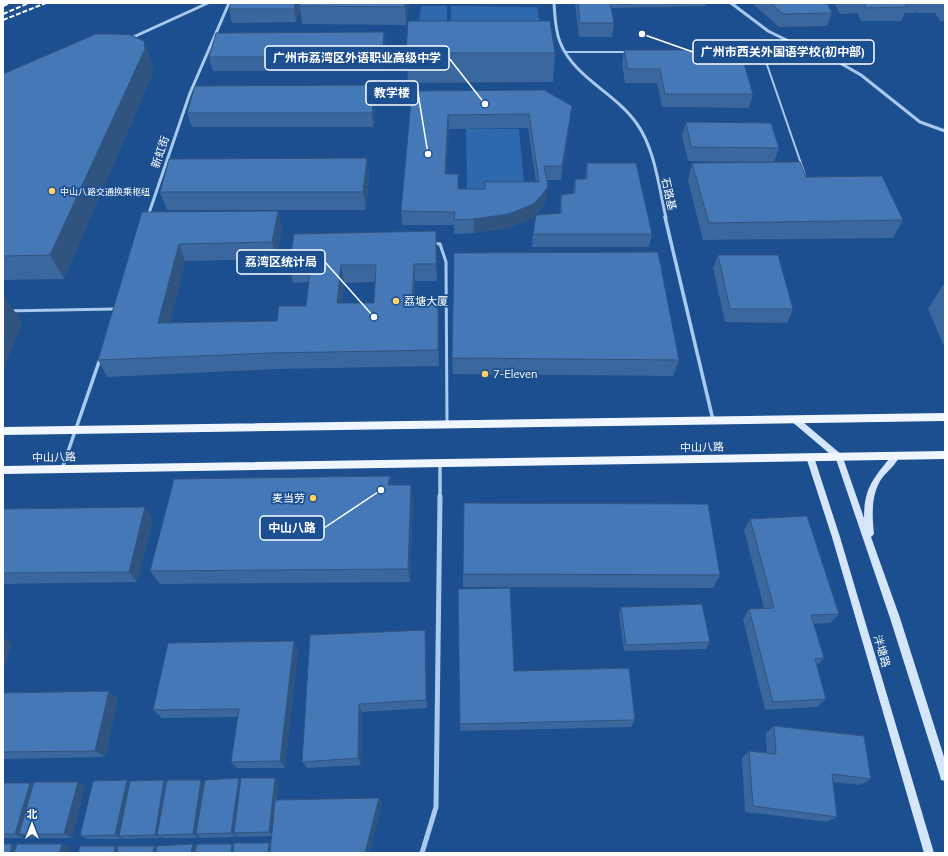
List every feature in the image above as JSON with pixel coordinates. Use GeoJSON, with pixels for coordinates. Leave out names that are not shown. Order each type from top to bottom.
{"type":"FeatureCollection","features":[{"type":"Feature","properties":{"kind":"main road"},"geometry":{"type":"LineString","coordinates":[[3,431],[945,417]]}},
{"type":"Feature","properties":{"kind":"main road","name":"中山八路"},"geometry":{"type":"LineString","coordinates":[[3,470],[945,456]]}},
{"type":"Feature","properties":{"kind":"street"},"geometry":{"type":"LineString","coordinates":[[125,41],[208,3]]}},
{"type":"Feature","properties":{"kind":"street","name":"新虹街"},"geometry":{"type":"LineString","coordinates":[[147,219],[190,93],[229,3]]}},
{"type":"Feature","properties":{"kind":"street","name":"石路基"},"geometry":{"type":"LineString","coordinates":[[554,3],[555,27],[558,38],[566,52],[589,78],[626,110],[643,133],[650,151],[713,420]]}},
{"type":"Feature","properties":{"kind":"street"},"geometry":{"type":"LineString","coordinates":[[731,3],[768,30],[809,51],[840,63],[861,75],[920,122],[945,131]]}},
{"type":"Feature","properties":{"kind":"street"},"geometry":{"type":"LineString","coordinates":[[116,314],[117,309]]}},
{"type":"Feature","properties":{"kind":"street"},"geometry":{"type":"LineString","coordinates":[[62,469],[101,357]]}},
{"type":"Feature","properties":{"kind":"street"},"geometry":{"type":"LineString","coordinates":[[794,419],[839,457],[873,550],[945,776]]}},
{"type":"Feature","properties":{"kind":"street"},"geometry":{"type":"LineString","coordinates":[[873,550],[868,516],[870,499],[875,481],[896,456]]}},
{"type":"Feature","properties":{"kind":"street","name":"泮塘路"},"geometry":{"type":"LineString","coordinates":[[810,457],[836,537],[929,853]]}},
{"type":"Feature","properties":{"kind":"street"},"geometry":{"type":"LineString","coordinates":[[422,853],[436,807],[440,463]]}},
{"type":"Feature","properties":{"kind":"lane"},"geometry":{"type":"LineString","coordinates":[[735,50],[743,50],[765,59],[805,175]]}},
{"type":"Feature","properties":{"kind":"lane"},"geometry":{"type":"LineString","coordinates":[[566,52],[635,52]]}},
{"type":"Feature","properties":{"kind":"lane"},"geometry":{"type":"LineString","coordinates":[[432,243],[440,244],[446,262],[447,424]]}},
{"type":"Feature","properties":{"kind":"lane"},"geometry":{"type":"LineString","coordinates":[[3,311],[117,309]]}},
{"type":"Feature","properties":{"kind":"shaded area"},"geometry":{"type":"Polygon","coordinates":[[[421,6],[447,6],[447,51],[415,51],[421,6]]]}},
{"type":"Feature","properties":{"kind":"shaded area"},"geometry":{"type":"Polygon","coordinates":[[[451,6],[537,7],[544,48],[450,48],[451,6]]]}},
{"type":"Feature","properties":{"kind":"shaded area"},"geometry":{"type":"Polygon","coordinates":[[[466,129],[519,129],[525,193],[467,192],[466,129]]]}},
{"type":"Feature","properties":{"kind":"building"},"geometry":{"type":"Polygon","coordinates":[[[231,3],[295,3],[294,9],[229,9],[231,3]]]}},
{"type":"Feature","properties":{"kind":"building"},"geometry":{"type":"Polygon","coordinates":[[[300,3],[405,3],[405,7],[299,6],[300,3]]]}},
{"type":"Feature","properties":{"kind":"building"},"geometry":{"type":"Polygon","coordinates":[[[578,3],[610,3],[614,23],[580,23],[578,3]]]}},
{"type":"Feature","properties":{"kind":"building"},"geometry":{"type":"Polygon","coordinates":[[[771,3],[827,3],[832,13],[783,14],[771,3]]]}},
{"type":"Feature","properties":{"kind":"building"},"geometry":{"type":"Polygon","coordinates":[[[864,3],[905,3],[907,7],[866,8],[864,3]]]}},
{"type":"Feature","properties":{"kind":"building"},"geometry":{"type":"Polygon","coordinates":[[[408,21],[550,21],[555,53],[406,53],[408,21]]]}},
{"type":"Feature","properties":{"kind":"building"},"geometry":{"type":"Polygon","coordinates":[[[384,32],[382,57],[209,57],[216,33],[384,32]]]}},
{"type":"Feature","properties":{"kind":"building","name":"中山八路交通换乘枢纽"},"geometry":{"type":"Polygon","coordinates":[[[96,34],[131,35],[144,41],[145,49],[50,255],[3,256],[3,74],[96,34]]]}},
{"type":"Feature","properties":{"kind":"building"},"geometry":{"type":"Polygon","coordinates":[[[624,50],[740,50],[753,94],[665,94],[660,69],[628,69],[624,50]]]}},
{"type":"Feature","properties":{"kind":"building"},"geometry":{"type":"Polygon","coordinates":[[[375,85],[372,113],[187,113],[195,86],[375,85]]]}},
{"type":"Feature","properties":{"kind":"building"},"geometry":{"type":"Polygon","coordinates":[[[544,90],[572,106],[562,166],[544,166],[548,186],[542,195],[533,204],[509,214],[454,220],[455,212],[401,211],[412,91],[544,90]],[[529,114],[448,115],[445,174],[458,174],[458,189],[485,189],[485,182],[539,182],[529,114]]]}},
{"type":"Feature","properties":{"kind":"building"},"geometry":{"type":"Polygon","coordinates":[[[686,122],[771,123],[779,148],[691,147],[686,122]]]}},
{"type":"Feature","properties":{"kind":"building"},"geometry":{"type":"Polygon","coordinates":[[[367,158],[363,192],[160,192],[169,159],[367,158]]]}},
{"type":"Feature","properties":{"kind":"building"},"geometry":{"type":"Polygon","coordinates":[[[800,162],[806,177],[882,176],[903,220],[709,223],[692,163],[800,162]]]}},
{"type":"Feature","properties":{"kind":"building"},"geometry":{"type":"Polygon","coordinates":[[[587,163],[636,163],[652,234],[533,234],[536,215],[561,213],[561,195],[575,193],[575,179],[587,179],[587,163]]]}},
{"type":"Feature","properties":{"kind":"building"},"geometry":{"type":"Polygon","coordinates":[[[278,211],[272,242],[179,244],[158,323],[277,321],[279,306],[306,306],[311,265],[289,265],[294,234],[436,231],[436,264],[414,264],[412,304],[438,303],[438,350],[272,353],[98,360],[142,212],[278,211]],[[341,265],[337,303],[374,303],[376,265],[341,265]]]}},
{"type":"Feature","properties":{"kind":"building"},"geometry":{"type":"Polygon","coordinates":[[[658,252],[679,360],[452,358],[454,253],[658,252]]]}},
{"type":"Feature","properties":{"kind":"building"},"geometry":{"type":"Polygon","coordinates":[[[718,255],[778,255],[793,309],[730,309],[718,255]]]}},
{"type":"Feature","properties":{"kind":"building"},"geometry":{"type":"Polygon","coordinates":[[[390,476],[388,485],[411,485],[408,569],[150,571],[174,479],[390,476]]]}},
{"type":"Feature","properties":{"kind":"building"},"geometry":{"type":"Polygon","coordinates":[[[464,503],[708,504],[720,575],[463,574],[464,503]]]}},
{"type":"Feature","properties":{"kind":"building"},"geometry":{"type":"Polygon","coordinates":[[[145,507],[129,572],[3,573],[3,509],[145,507]]]}},
{"type":"Feature","properties":{"kind":"building"},"geometry":{"type":"Polygon","coordinates":[[[807,516],[839,614],[811,615],[824,658],[815,659],[826,699],[773,702],[749,609],[774,608],[750,519],[807,516]]]}},
{"type":"Feature","properties":{"kind":"building"},"geometry":{"type":"Polygon","coordinates":[[[510,588],[514,671],[629,668],[635,720],[460,724],[458,589],[510,588]]]}},
{"type":"Feature","properties":{"kind":"building"},"geometry":{"type":"Polygon","coordinates":[[[702,604],[710,642],[626,645],[621,607],[702,604]]]}},
{"type":"Feature","properties":{"kind":"building"},"geometry":{"type":"Polygon","coordinates":[[[425,630],[426,700],[359,704],[358,758],[302,762],[310,635],[425,630]]]}},
{"type":"Feature","properties":{"kind":"building"},"geometry":{"type":"Polygon","coordinates":[[[294,641],[280,761],[231,762],[239,709],[153,710],[168,643],[294,641]]]}},
{"type":"Feature","properties":{"kind":"building"},"geometry":{"type":"Polygon","coordinates":[[[109,691],[95,751],[3,752],[3,693],[109,691]]]}},
{"type":"Feature","properties":{"kind":"building"},"geometry":{"type":"Polygon","coordinates":[[[774,726],[864,736],[871,779],[832,774],[837,817],[753,806],[749,751],[776,754],[774,726]]]}},
{"type":"Feature","properties":{"kind":"building"},"geometry":{"type":"Polygon","coordinates":[[[239,778],[231,833],[196,834],[205,780],[239,778]]]}},
{"type":"Feature","properties":{"kind":"building"},"geometry":{"type":"Polygon","coordinates":[[[241,778],[275,778],[269,832],[234,833],[241,778]]]}},
{"type":"Feature","properties":{"kind":"building"},"geometry":{"type":"Polygon","coordinates":[[[127,780],[115,835],[80,836],[93,781],[127,780]]]}},
{"type":"Feature","properties":{"kind":"building"},"geometry":{"type":"Polygon","coordinates":[[[164,780],[155,835],[119,836],[130,781],[164,780]]]}},
{"type":"Feature","properties":{"kind":"building"},"geometry":{"type":"Polygon","coordinates":[[[167,780],[201,780],[193,834],[157,835],[167,780]]]}},
{"type":"Feature","properties":{"kind":"building"},"geometry":{"type":"Polygon","coordinates":[[[34,782],[78,782],[64,834],[19,834],[34,782]]]}},
{"type":"Feature","properties":{"kind":"building"},"geometry":{"type":"Polygon","coordinates":[[[3,783],[30,783],[15,834],[3,834],[3,783]]]}},
{"type":"Feature","properties":{"kind":"building"},"geometry":{"type":"Polygon","coordinates":[[[379,798],[365,853],[270,853],[275,800],[379,798]]]}},
{"type":"Feature","properties":{"kind":"building"},"geometry":{"type":"Polygon","coordinates":[[[234,843],[269,843],[268,853],[233,853],[234,843]]]}},
{"type":"Feature","properties":{"kind":"building"},"geometry":{"type":"Polygon","coordinates":[[[3,844],[12,844],[10,853],[3,853],[3,844]]]}},
{"type":"Feature","properties":{"kind":"building"},"geometry":{"type":"Polygon","coordinates":[[[17,844],[62,844],[59,853],[14,853],[17,844]]]}},
{"type":"Feature","properties":{"kind":"building"},"geometry":{"type":"Polygon","coordinates":[[[193,844],[191,853],[156,853],[157,846],[193,844]]]}},
{"type":"Feature","properties":{"kind":"building"},"geometry":{"type":"Polygon","coordinates":[[[197,844],[232,844],[231,853],[195,853],[197,844]]]}},
{"type":"Feature","properties":{"kind":"building"},"geometry":{"type":"Polygon","coordinates":[[[80,846],[115,846],[114,853],[78,853],[80,846]]]}},
{"type":"Feature","properties":{"kind":"building"},"geometry":{"type":"Polygon","coordinates":[[[118,846],[154,846],[153,853],[117,853],[118,846]]]}},
{"type":"Feature","properties":{"kind":"railway"},"geometry":{"type":"LineString","coordinates":[[3,6],[10,3]]}},
{"type":"Feature","properties":{"kind":"railway"},"geometry":{"type":"LineString","coordinates":[[3,14],[29,3]]}},
{"type":"Feature","properties":{"kind":"railway"},"geometry":{"type":"LineString","coordinates":[[3,20],[46,3]]}},
{"type":"Feature","properties":{"kind":"place","name":"广州市西关外国语学校(初中部)"},"geometry":{"type":"Point","coordinates":[642,34]}},
{"type":"Feature","properties":{"kind":"place","name":"广州市荔湾区外语职业高级中学"},"geometry":{"type":"Point","coordinates":[485,104]}},
{"type":"Feature","properties":{"kind":"place","name":"教学楼"},"geometry":{"type":"Point","coordinates":[428,154]}},
{"type":"Feature","properties":{"kind":"place","name":"中山八路交通换乘枢纽"},"geometry":{"type":"Point","coordinates":[52,191]}},
{"type":"Feature","properties":{"kind":"place","name":"荔塘大厦"},"geometry":{"type":"Point","coordinates":[396,301]}},
{"type":"Feature","properties":{"kind":"place","name":"荔湾区统计局"},"geometry":{"type":"Point","coordinates":[374,317]}},
{"type":"Feature","properties":{"kind":"place","name":"7-Eleven"},"geometry":{"type":"Point","coordinates":[485,374]}},
{"type":"Feature","properties":{"kind":"place","name":"中山八路"},"geometry":{"type":"Point","coordinates":[381,490]}},
{"type":"Feature","properties":{"kind":"place","name":"麦当劳"},"geometry":{"type":"Point","coordinates":[313,498]}}]}
